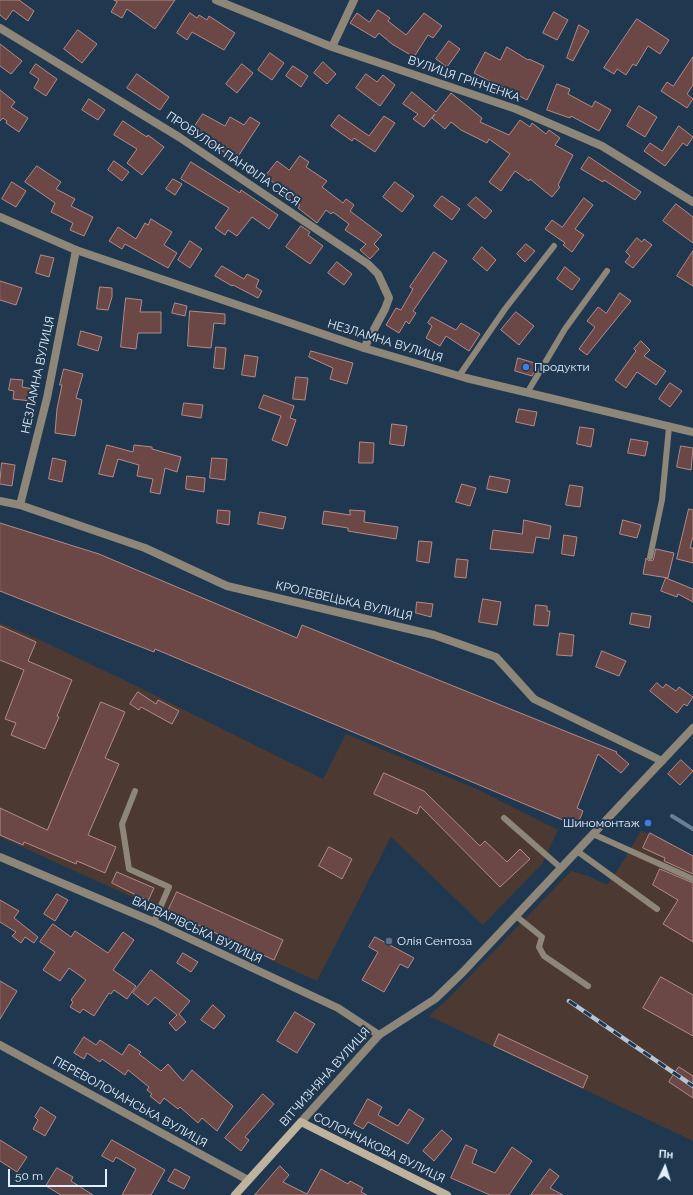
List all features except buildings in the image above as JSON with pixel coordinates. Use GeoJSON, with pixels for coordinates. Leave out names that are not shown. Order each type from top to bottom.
{"type":"FeatureCollection","features":[{"type":"Feature","properties":{"kind":"main road","name":"ВІТЧИЗНЯНА ВУЛИЦЯ"},"geometry":{"type":"LineString","coordinates":[[235,1195],[301,1122]]}},
{"type":"Feature","properties":{"kind":"main road","name":"СОЛОНЧАКОВА ВУЛИЦЯ"},"geometry":{"type":"LineString","coordinates":[[301,1122],[447,1195]]}},
{"type":"Feature","properties":{"kind":"street","name":"ВУЛИЦЯ ГРІНЧЕНКА"},"geometry":{"type":"LineString","coordinates":[[216,0],[332,47],[516,109],[602,146],[693,202]]}},
{"type":"Feature","properties":{"kind":"street"},"geometry":{"type":"LineString","coordinates":[[332,47],[354,0]]}},
{"type":"Feature","properties":{"kind":"street","name":"ПРОВУЛОК ПАНФІЛА СЕСЯ"},"geometry":{"type":"LineString","coordinates":[[0,28],[179,137],[368,264],[378,274],[389,298],[385,309],[364,348]]}},
{"type":"Feature","properties":{"kind":"street","name":"НЕЗЛАМНА ВУЛИЦЯ"},"geometry":{"type":"LineString","coordinates":[[0,217],[76,250],[364,348],[459,376],[693,432]]}},
{"type":"Feature","properties":{"kind":"street","name":"НЕЗЛАМНА ВУЛИЦЯ"},"geometry":{"type":"LineString","coordinates":[[20,505],[47,398],[76,250]]}},
{"type":"Feature","properties":{"kind":"street","name":"КРОЛЕВЕЦЬКА ВУЛИЦЯ"},"geometry":{"type":"LineString","coordinates":[[0,501],[20,505],[145,548],[227,586],[434,635],[496,657],[534,699],[662,761]]}},
{"type":"Feature","properties":{"kind":"street","name":"ВІТЧИЗНЯНА ВУЛИЦЯ"},"geometry":{"type":"LineString","coordinates":[[301,1122],[379,1036],[435,999],[462,973],[693,728]]}},
{"type":"Feature","properties":{"kind":"street","name":"ВАРВАРІВСЬКА ВУЛИЦЯ"},"geometry":{"type":"LineString","coordinates":[[0,857],[154,922],[338,1008],[379,1036]]}},
{"type":"Feature","properties":{"kind":"street","name":"ПЕРЕВОЛОЧАНСЬКА ВУЛИЦЯ"},"geometry":{"type":"LineString","coordinates":[[0,1045],[248,1180]]}},
{"type":"Feature","properties":{"kind":"lane"},"geometry":{"type":"LineString","coordinates":[[459,376],[505,309],[554,246]]}},
{"type":"Feature","properties":{"kind":"lane"},"geometry":{"type":"LineString","coordinates":[[527,393],[565,329],[607,271]]}},
{"type":"Feature","properties":{"kind":"lane"},"geometry":{"type":"LineString","coordinates":[[650,558],[662,500],[669,427]]}},
{"type":"Feature","properties":{"kind":"lane"},"geometry":{"type":"LineString","coordinates":[[135,791],[122,824],[129,869],[169,887],[154,922]]}},
{"type":"Feature","properties":{"kind":"lane"},"geometry":{"type":"LineString","coordinates":[[504,818],[561,868]]}},
{"type":"Feature","properties":{"kind":"lane"},"geometry":{"type":"LineString","coordinates":[[593,834],[693,879]]}},
{"type":"Feature","properties":{"kind":"lane"},"geometry":{"type":"LineString","coordinates":[[577,851],[657,909]]}},
{"type":"Feature","properties":{"kind":"lane"},"geometry":{"type":"LineString","coordinates":[[516,916],[542,937],[539,947],[544,956],[588,986]]}},
{"type":"Feature","properties":{"kind":"shaded area"},"geometry":{"type":"Polygon","coordinates":[[[0,623],[38,639],[122,679],[323,779],[346,734],[481,791],[558,830],[542,864],[483,925],[391,837],[317,981],[0,837],[0,623]]]}},
{"type":"Feature","properties":{"kind":"shaded area"},"geometry":{"type":"Polygon","coordinates":[[[641,831],[669,843],[668,845],[693,856],[693,1141],[429,1016],[448,999],[571,871],[588,876],[607,885],[641,831]]]}},
{"type":"Feature","properties":{"kind":"waterway"},"geometry":{"type":"LineString","coordinates":[[672,816],[693,829]]}},
{"type":"Feature","properties":{"kind":"railway"},"geometry":{"type":"LineString","coordinates":[[569,1001],[693,1086]]}},
{"type":"Feature","properties":{"kind":"place","name":"Продукти"},"geometry":{"type":"Point","coordinates":[526,367]}},
{"type":"Feature","properties":{"kind":"place","name":"Шиномонтаж"},"geometry":{"type":"Point","coordinates":[648,823]}},
{"type":"Feature","properties":{"kind":"place","name":"Олія Сентоза"},"geometry":{"type":"Point","coordinates":[389,941]}}]}
